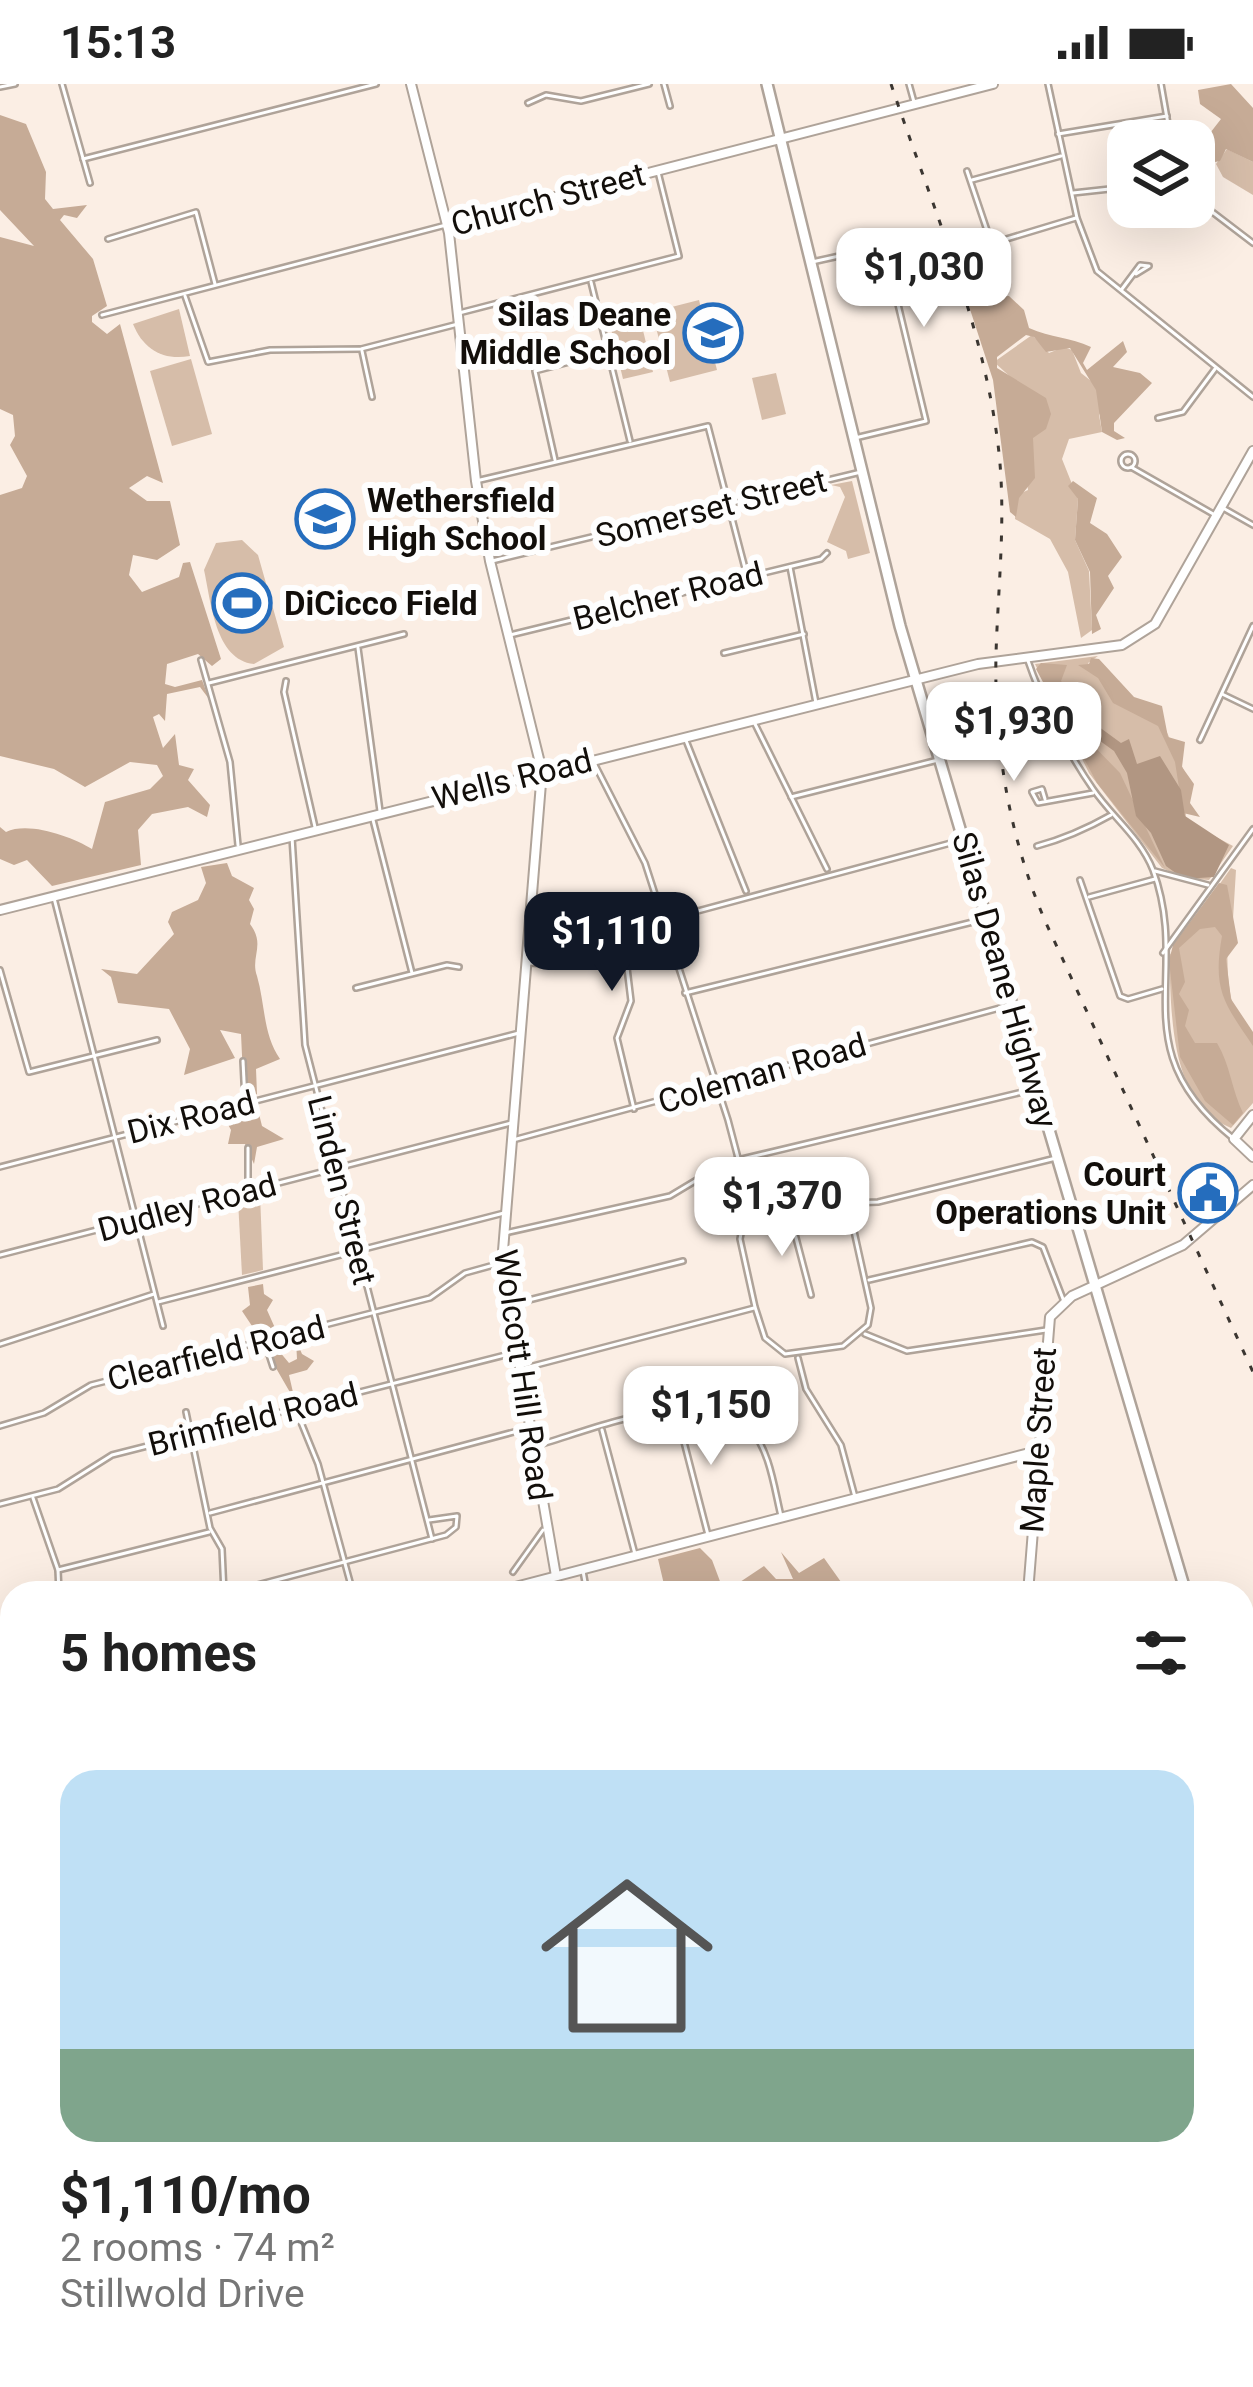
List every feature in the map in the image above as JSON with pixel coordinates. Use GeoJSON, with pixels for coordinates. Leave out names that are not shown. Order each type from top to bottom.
{"type":"FeatureCollection","features":[{"type":"Feature","properties":{"kind":"main road","name":"Silas Deane Highway"},"geometry":{"type":"LineString","coordinates":[[767,84],[916,679],[1182,1581]]}},
{"type":"Feature","properties":{"kind":"street"},"geometry":{"type":"LineString","coordinates":[[0,87],[15,84]]}},
{"type":"Feature","properties":{"kind":"street"},"geometry":{"type":"LineString","coordinates":[[62,84],[90,183]]}},
{"type":"Feature","properties":{"kind":"street"},"geometry":{"type":"LineString","coordinates":[[83,159],[376,84]]}},
{"type":"Feature","properties":{"kind":"street","name":"Wolcott Hill Road"},"geometry":{"type":"LineString","coordinates":[[411,84],[448,225],[476,481],[490,561],[542,771],[502,1263],[530,1447],[556,1576]]}},
{"type":"Feature","properties":{"kind":"street"},"geometry":{"type":"LineString","coordinates":[[528,104],[546,95],[580,101],[649,84]]}},
{"type":"Feature","properties":{"kind":"street"},"geometry":{"type":"LineString","coordinates":[[664,84],[670,106]]}},
{"type":"Feature","properties":{"kind":"street"},"geometry":{"type":"LineString","coordinates":[[908,84],[914,104]]}},
{"type":"Feature","properties":{"kind":"street","name":"Church Street"},"geometry":{"type":"LineString","coordinates":[[102,315],[993,84]]}},
{"type":"Feature","properties":{"kind":"street"},"geometry":{"type":"LineString","coordinates":[[1048,84],[1077,218],[1096,271],[1253,397]]}},
{"type":"Feature","properties":{"kind":"street"},"geometry":{"type":"LineString","coordinates":[[1161,84],[1168,120]]}},
{"type":"Feature","properties":{"kind":"street"},"geometry":{"type":"LineString","coordinates":[[1058,134],[1167,116]]}},
{"type":"Feature","properties":{"kind":"street"},"geometry":{"type":"LineString","coordinates":[[970,180],[1062,156]]}},
{"type":"Feature","properties":{"kind":"street"},"geometry":{"type":"LineString","coordinates":[[184,294],[208,362],[270,350],[361,349],[679,256],[658,170]]}},
{"type":"Feature","properties":{"kind":"street"},"geometry":{"type":"LineString","coordinates":[[967,171],[998,263]]}},
{"type":"Feature","properties":{"kind":"street"},"geometry":{"type":"LineString","coordinates":[[1071,193],[1107,189]]}},
{"type":"Feature","properties":{"kind":"street"},"geometry":{"type":"LineString","coordinates":[[108,238],[196,212],[215,286]]}},
{"type":"Feature","properties":{"kind":"street"},"geometry":{"type":"LineString","coordinates":[[1215,214],[1253,243]]}},
{"type":"Feature","properties":{"kind":"street"},"geometry":{"type":"LineString","coordinates":[[992,243],[1077,218]]}},
{"type":"Feature","properties":{"kind":"street"},"geometry":{"type":"LineString","coordinates":[[811,262],[884,246],[926,421],[854,439]]}},
{"type":"Feature","properties":{"kind":"street"},"geometry":{"type":"LineString","coordinates":[[1120,292],[1136,274]]}},
{"type":"Feature","properties":{"kind":"street"},"geometry":{"type":"LineString","coordinates":[[590,279],[630,443]]}},
{"type":"Feature","properties":{"kind":"street"},"geometry":{"type":"LineString","coordinates":[[361,349],[372,397]]}},
{"type":"Feature","properties":{"kind":"street"},"geometry":{"type":"LineString","coordinates":[[555,462],[535,370],[608,352]]}},
{"type":"Feature","properties":{"kind":"street"},"geometry":{"type":"LineString","coordinates":[[1158,418],[1183,412],[1216,368]]}},
{"type":"Feature","properties":{"kind":"street"},"geometry":{"type":"LineString","coordinates":[[476,481],[709,427],[747,576]]}},
{"type":"Feature","properties":{"kind":"street","name":"Wells Road"},"geometry":{"type":"LineString","coordinates":[[0,910],[916,679],[1026,656],[1106,649],[1144,636],[1253,451]]}},
{"type":"Feature","properties":{"kind":"street"},"geometry":{"type":"LineString","coordinates":[[1131,467],[1253,525]]}},
{"type":"Feature","properties":{"kind":"street","name":"Somerset Street"},"geometry":{"type":"LineString","coordinates":[[490,561],[861,472]]}},
{"type":"Feature","properties":{"kind":"street","name":"Belcher Road"},"geometry":{"type":"LineString","coordinates":[[508,636],[790,567],[827,553]]}},
{"type":"Feature","properties":{"kind":"street"},"geometry":{"type":"LineString","coordinates":[[790,567],[816,705]]}},
{"type":"Feature","properties":{"kind":"street"},"geometry":{"type":"LineString","coordinates":[[1200,740],[1253,626]]}},
{"type":"Feature","properties":{"kind":"street"},"geometry":{"type":"LineString","coordinates":[[208,683],[404,634]]}},
{"type":"Feature","properties":{"kind":"street"},"geometry":{"type":"LineString","coordinates":[[724,653],[805,634]]}},
{"type":"Feature","properties":{"kind":"street"},"geometry":{"type":"LineString","coordinates":[[358,646],[376,813],[412,973]]}},
{"type":"Feature","properties":{"kind":"street"},"geometry":{"type":"LineString","coordinates":[[1026,656],[1094,792],[1136,839],[1153,871],[1169,1046],[1180,1079],[1202,1111],[1253,1157]]}},
{"type":"Feature","properties":{"kind":"street"},"geometry":{"type":"LineString","coordinates":[[201,660],[230,762],[238,849]]}},
{"type":"Feature","properties":{"kind":"street"},"geometry":{"type":"LineString","coordinates":[[286,681],[284,692],[316,829]]}},
{"type":"Feature","properties":{"kind":"street"},"geometry":{"type":"LineString","coordinates":[[1221,694],[1253,709]]}},
{"type":"Feature","properties":{"kind":"street"},"geometry":{"type":"LineString","coordinates":[[753,720],[828,873]]}},
{"type":"Feature","properties":{"kind":"street"},"geometry":{"type":"LineString","coordinates":[[685,737],[747,894]]}},
{"type":"Feature","properties":{"kind":"street"},"geometry":{"type":"LineString","coordinates":[[592,759],[645,862],[659,920],[739,1160],[748,1196],[740,1239],[755,1307],[769,1343],[797,1356],[843,1346],[864,1333],[871,1314],[848,1204]]}},
{"type":"Feature","properties":{"kind":"street"},"geometry":{"type":"LineString","coordinates":[[791,797],[940,760]]}},
{"type":"Feature","properties":{"kind":"street"},"geometry":{"type":"LineString","coordinates":[[1045,799],[1094,792]]}},
{"type":"Feature","properties":{"kind":"street"},"geometry":{"type":"LineString","coordinates":[[1037,846],[1067,838],[1075,828],[1112,814]]}},
{"type":"Feature","properties":{"kind":"street"},"geometry":{"type":"LineString","coordinates":[[1162,955],[1253,829]]}},
{"type":"Feature","properties":{"kind":"street","name":"Linden Street"},"geometry":{"type":"LineString","coordinates":[[292,835],[304,1037],[432,1539]]}},
{"type":"Feature","properties":{"kind":"street"},"geometry":{"type":"LineString","coordinates":[[634,1109],[617,1038],[632,1001],[625,932],[747,894],[963,840]]}},
{"type":"Feature","properties":{"kind":"street"},"geometry":{"type":"LineString","coordinates":[[1153,871],[1185,884],[1211,885]]}},
{"type":"Feature","properties":{"kind":"street"},"geometry":{"type":"LineString","coordinates":[[1088,897],[1155,879]]}},
{"type":"Feature","properties":{"kind":"street"},"geometry":{"type":"LineString","coordinates":[[1080,880],[1123,999],[1164,988]]}},
{"type":"Feature","properties":{"kind":"street"},"geometry":{"type":"LineString","coordinates":[[54,896],[163,1326]]}},
{"type":"Feature","properties":{"kind":"street"},"geometry":{"type":"LineString","coordinates":[[684,993],[987,918]]}},
{"type":"Feature","properties":{"kind":"street"},"geometry":{"type":"LineString","coordinates":[[528,963],[578,966],[626,960]]}},
{"type":"Feature","properties":{"kind":"street"},"geometry":{"type":"LineString","coordinates":[[356,988],[447,964],[459,968]]}},
{"type":"Feature","properties":{"kind":"street"},"geometry":{"type":"LineString","coordinates":[[0,970],[28,1072],[158,1040]]}},
{"type":"Feature","properties":{"kind":"street","name":"Coleman Road"},"geometry":{"type":"LineString","coordinates":[[512,1141],[1012,1005]]}},
{"type":"Feature","properties":{"kind":"street","name":"Dix Road"},"geometry":{"type":"LineString","coordinates":[[0,1167],[521,1032]]}},
{"type":"Feature","properties":{"kind":"street"},"geometry":{"type":"LineString","coordinates":[[243,1061],[245,1103]]}},
{"type":"Feature","properties":{"kind":"street"},"geometry":{"type":"LineString","coordinates":[[504,1234],[670,1196],[712,1168],[739,1160],[1037,1088]]}},
{"type":"Feature","properties":{"kind":"street"},"geometry":{"type":"LineString","coordinates":[[1234,1139],[1253,1115]]}},
{"type":"Feature","properties":{"kind":"street","name":"Dudley Road"},"geometry":{"type":"LineString","coordinates":[[0,1255],[513,1122]]}},
{"type":"Feature","properties":{"kind":"street"},"geometry":{"type":"LineString","coordinates":[[248,1148],[248,1191]]}},
{"type":"Feature","properties":{"kind":"street"},"geometry":{"type":"LineString","coordinates":[[746,1221],[878,1202],[1058,1158]]}},
{"type":"Feature","properties":{"kind":"street","name":"Maple Street"},"geometry":{"type":"LineString","coordinates":[[1029,1581],[1046,1330],[1064,1301],[1183,1245],[1253,1185]]}},
{"type":"Feature","properties":{"kind":"street"},"geometry":{"type":"LineString","coordinates":[[158,1302],[505,1213]]}},
{"type":"Feature","properties":{"kind":"street"},"geometry":{"type":"LineString","coordinates":[[790,1214],[811,1295]]}},
{"type":"Feature","properties":{"kind":"street"},"geometry":{"type":"LineString","coordinates":[[866,1281],[1032,1242],[1043,1247],[1064,1301]]}},
{"type":"Feature","properties":{"kind":"street"},"geometry":{"type":"LineString","coordinates":[[507,1305],[683,1261]]}},
{"type":"Feature","properties":{"kind":"street","name":"Clearfield Road"},"geometry":{"type":"LineString","coordinates":[[0,1426],[44,1413],[91,1384],[430,1298],[465,1273],[502,1263]]}},
{"type":"Feature","properties":{"kind":"street"},"geometry":{"type":"LineString","coordinates":[[0,1334],[1,1344],[155,1293]]}},
{"type":"Feature","properties":{"kind":"street"},"geometry":{"type":"LineString","coordinates":[[517,1370],[755,1307]]}},
{"type":"Feature","properties":{"kind":"street"},"geometry":{"type":"LineString","coordinates":[[864,1333],[890,1349],[913,1351],[1046,1330]]}},
{"type":"Feature","properties":{"kind":"street"},"geometry":{"type":"LineString","coordinates":[[265,1340],[274,1367]]}},
{"type":"Feature","properties":{"kind":"street","name":"Brimfield Road"},"geometry":{"type":"LineString","coordinates":[[0,1504],[64,1486],[105,1457],[514,1352]]}},
{"type":"Feature","properties":{"kind":"street"},"geometry":{"type":"LineString","coordinates":[[797,1356],[806,1389],[842,1444],[856,1499]]}},
{"type":"Feature","properties":{"kind":"street"},"geometry":{"type":"LineString","coordinates":[[530,1447],[675,1409],[705,1406],[744,1422],[764,1451],[782,1517]]}},
{"type":"Feature","properties":{"kind":"street"},"geometry":{"type":"LineString","coordinates":[[296,1408],[323,1481],[350,1581]]}},
{"type":"Feature","properties":{"kind":"street"},"geometry":{"type":"LineString","coordinates":[[675,1409],[708,1537]]}},
{"type":"Feature","properties":{"kind":"street"},"geometry":{"type":"LineString","coordinates":[[186,1412],[211,1532],[222,1549],[225,1581]]}},
{"type":"Feature","properties":{"kind":"street"},"geometry":{"type":"LineString","coordinates":[[210,1514],[527,1428]]}},
{"type":"Feature","properties":{"kind":"street"},"geometry":{"type":"LineString","coordinates":[[601,1428],[635,1556]]}},
{"type":"Feature","properties":{"kind":"street"},"geometry":{"type":"LineString","coordinates":[[537,1581],[1037,1451]]}},
{"type":"Feature","properties":{"kind":"street"},"geometry":{"type":"LineString","coordinates":[[32,1496],[58,1581]]}},
{"type":"Feature","properties":{"kind":"street"},"geometry":{"type":"LineString","coordinates":[[271,1581],[432,1539],[454,1530],[457,1516],[427,1520]]}},
{"type":"Feature","properties":{"kind":"street","name":"Wolcott Hill Road"},"geometry":{"type":"LineString","coordinates":[[512,1572],[545,1529]]}},
{"type":"Feature","properties":{"kind":"street"},"geometry":{"type":"LineString","coordinates":[[58,1570],[211,1532]]}},
{"type":"Feature","properties":{"kind":"street"},"geometry":{"type":"LineString","coordinates":[[582,1569],[584,1581]]}},
{"type":"Feature","properties":{"kind":"street"},"geometry":{"type":"LineString","coordinates":[[0,2207],[0,2239]]}},
{"type":"Feature","properties":{"kind":"shaded area"},"geometry":{"type":"Polygon","coordinates":[[[1231,84],[1253,108],[1253,162],[1226,149],[1215,162],[1215,127],[1221,119],[1200,104],[1198,90],[1231,84]]]}},
{"type":"Feature","properties":{"kind":"shaded area"},"geometry":{"type":"Polygon","coordinates":[[[0,115],[26,124],[46,172],[45,199],[53,209],[87,205],[77,218],[64,215],[60,220],[93,259],[107,306],[92,316],[92,322],[107,334],[120,324],[163,483],[147,476],[129,488],[147,501],[170,501],[180,545],[157,560],[133,555],[129,575],[142,592],[179,577],[183,563],[190,562],[221,659],[212,666],[198,654],[167,664],[165,684],[175,687],[202,680],[209,699],[200,687],[167,694],[165,721],[159,714],[153,717],[163,748],[175,734],[179,765],[194,769],[188,780],[210,805],[207,817],[188,807],[152,814],[138,830],[141,865],[52,886],[27,860],[14,865],[0,859],[0,827],[6,832],[26,828],[50,832],[92,849],[105,802],[150,789],[163,776],[157,765],[130,762],[85,787],[54,769],[0,756],[0,495],[22,488],[27,476],[10,445],[15,436],[13,415],[0,409],[0,237],[34,246],[0,210],[0,115]]]}},
{"type":"Feature","properties":{"kind":"shaded area"},"geometry":{"type":"Polygon","coordinates":[[[1227,149],[1253,162],[1253,195],[1223,177],[1216,164],[1227,149]]]}},
{"type":"Feature","properties":{"kind":"shaded area"},"geometry":{"type":"Polygon","coordinates":[[[960,255],[981,297],[1009,296],[1024,310],[1029,328],[1091,347],[1083,363],[1087,370],[1123,341],[1127,352],[1113,367],[1140,373],[1152,383],[1114,423],[1114,431],[1125,438],[1117,440],[1102,432],[1096,390],[1070,348],[1046,352],[1034,337],[1026,335],[997,357],[997,368],[1046,398],[1051,414],[1046,429],[1033,438],[1035,478],[1019,498],[1016,517],[1010,512],[993,380],[954,260],[960,255]]]}},
{"type":"Feature","properties":{"kind":"shaded area"},"geometry":{"type":"Polygon","coordinates":[[[699,300],[717,370],[670,382],[652,312],[699,300]]]}},
{"type":"Feature","properties":{"kind":"shaded area"},"geometry":{"type":"Polygon","coordinates":[[[179,309],[190,356],[171,357],[142,340],[133,324],[179,309]]]}},
{"type":"Feature","properties":{"kind":"shaded area"},"geometry":{"type":"Polygon","coordinates":[[[641,322],[653,372],[623,379],[611,329],[641,322]]]}},
{"type":"Feature","properties":{"kind":"shaded area"},"geometry":{"type":"Polygon","coordinates":[[[1032,335],[1049,353],[1064,347],[1072,350],[1081,373],[1110,396],[1099,415],[1102,432],[1069,439],[1062,459],[1078,499],[1075,540],[1089,571],[1092,630],[1081,638],[1068,572],[1050,539],[1015,519],[1017,495],[1028,490],[1016,382],[994,362],[1032,335]]]}},
{"type":"Feature","properties":{"kind":"shaded area"},"geometry":{"type":"Polygon","coordinates":[[[191,359],[212,434],[172,446],[150,371],[191,359]]]}},
{"type":"Feature","properties":{"kind":"shaded area"},"geometry":{"type":"Polygon","coordinates":[[[776,373],[786,414],[762,420],[752,378],[776,373]]]}},
{"type":"Feature","properties":{"kind":"shaded area"},"geometry":{"type":"Polygon","coordinates":[[[852,481],[870,553],[848,559],[846,551],[827,542],[845,497],[840,487],[831,485],[852,481]]]}},
{"type":"Feature","properties":{"kind":"shaded area"},"geometry":{"type":"Polygon","coordinates":[[[1073,481],[1097,498],[1090,523],[1107,534],[1122,557],[1108,576],[1114,588],[1096,615],[1101,629],[1092,634],[1090,572],[1075,540],[1078,499],[1068,486],[1073,481]]]}},
{"type":"Feature","properties":{"kind":"shaded area"},"geometry":{"type":"Polygon","coordinates":[[[242,540],[258,555],[284,647],[254,664],[241,660],[223,641],[204,570],[216,543],[242,540]]]}},
{"type":"Feature","properties":{"kind":"shaded area"},"geometry":{"type":"Polygon","coordinates":[[[1098,656],[1088,663],[1124,706],[1165,728],[1185,773],[1186,821],[1233,846],[1209,880],[1184,878],[1162,868],[1089,773],[1035,664],[1098,656]]]}},
{"type":"Feature","properties":{"kind":"shaded area"},"geometry":{"type":"Polygon","coordinates":[[[1091,658],[1099,659],[1134,697],[1162,706],[1168,737],[1185,742],[1182,767],[1194,784],[1190,803],[1200,817],[1183,813],[1175,762],[1158,726],[1113,703],[1098,678],[1078,665],[1089,664],[1091,658]]]}},
{"type":"Feature","properties":{"kind":"shaded area"},"geometry":{"type":"Polygon","coordinates":[[[1041,663],[1067,665],[1061,681],[1077,701],[1082,734],[1120,773],[1165,868],[1097,783],[1036,669],[1041,663]]]}},
{"type":"Feature","properties":{"kind":"shaded area"},"geometry":{"type":"Polygon","coordinates":[[[1095,724],[1121,743],[1129,739],[1137,764],[1160,756],[1181,790],[1185,816],[1229,845],[1214,877],[1184,879],[1166,866],[1151,833],[1136,816],[1127,773],[1114,751],[1096,738],[1095,724]]]}},
{"type":"Feature","properties":{"kind":"shaded area"},"geometry":{"type":"Polygon","coordinates":[[[227,863],[232,876],[254,888],[249,900],[254,909],[250,924],[257,938],[255,969],[267,1029],[280,1059],[256,1069],[257,1094],[252,1097],[243,1077],[241,1034],[220,1030],[235,1058],[184,1075],[190,1049],[169,1009],[118,1003],[111,977],[101,969],[137,974],[174,934],[168,922],[172,912],[198,900],[206,883],[201,867],[227,863]]]}},
{"type":"Feature","properties":{"kind":"shaded area"},"geometry":{"type":"Polygon","coordinates":[[[1231,868],[1236,870],[1232,935],[1227,936],[1228,975],[1239,1020],[1245,1032],[1253,1032],[1253,1103],[1231,1128],[1210,1115],[1184,1077],[1173,1028],[1169,956],[1231,868]]]}},
{"type":"Feature","properties":{"kind":"shaded area"},"geometry":{"type":"Polygon","coordinates":[[[1219,883],[1227,885],[1238,943],[1226,959],[1231,999],[1253,1032],[1253,1046],[1223,996],[1222,936],[1215,927],[1200,929],[1179,948],[1185,982],[1179,994],[1189,1010],[1185,1026],[1195,1043],[1217,1043],[1225,1060],[1243,1113],[1233,1125],[1205,1101],[1180,1057],[1169,961],[1173,945],[1219,883]]]}},
{"type":"Feature","properties":{"kind":"shaded area"},"geometry":{"type":"Polygon","coordinates":[[[257,1106],[262,1126],[284,1139],[257,1147],[254,1164],[245,1144],[228,1144],[231,1130],[223,1115],[243,1116],[257,1106]]]}},
{"type":"Feature","properties":{"kind":"shaded area"},"geometry":{"type":"Polygon","coordinates":[[[260,1194],[263,1270],[242,1275],[238,1200],[260,1194]]]}},
{"type":"Feature","properties":{"kind":"shaded area"},"geometry":{"type":"Polygon","coordinates":[[[263,1284],[264,1294],[273,1300],[267,1310],[275,1328],[258,1335],[242,1311],[250,1305],[248,1287],[263,1284]]]}},
{"type":"Feature","properties":{"kind":"shaded area"},"geometry":{"type":"Polygon","coordinates":[[[296,1340],[302,1354],[314,1361],[307,1370],[289,1375],[295,1401],[265,1349],[274,1345],[289,1363],[297,1359],[296,1340]]]}},
{"type":"Feature","properties":{"kind":"shaded area"},"geometry":{"type":"Polygon","coordinates":[[[700,1548],[712,1560],[720,1581],[663,1581],[658,1559],[700,1548]]]}},
{"type":"Feature","properties":{"kind":"shaded area"},"geometry":{"type":"Polygon","coordinates":[[[781,1552],[799,1573],[824,1558],[840,1581],[742,1581],[764,1566],[776,1579],[793,1579],[781,1552]]]}},
{"type":"Feature","properties":{"kind":"railway"},"geometry":{"type":"LineString","coordinates":[[891,84],[955,266],[992,406],[1002,503],[998,723],[1006,791],[1022,858],[1046,923],[1253,1372]]}},
{"type":"Feature","properties":{"kind":"place","name":"Silas Deane Middle School"},"geometry":{"type":"Point","coordinates":[713,333]}},
{"type":"Feature","properties":{"kind":"place","name":"Wethersfield High School"},"geometry":{"type":"Point","coordinates":[325,519]}},
{"type":"Feature","properties":{"kind":"place","name":"DiCicco Field"},"geometry":{"type":"Point","coordinates":[242,603]}},
{"type":"Feature","properties":{"kind":"place","name":"Court Operations Unit"},"geometry":{"type":"Point","coordinates":[1208,1193]}}]}
